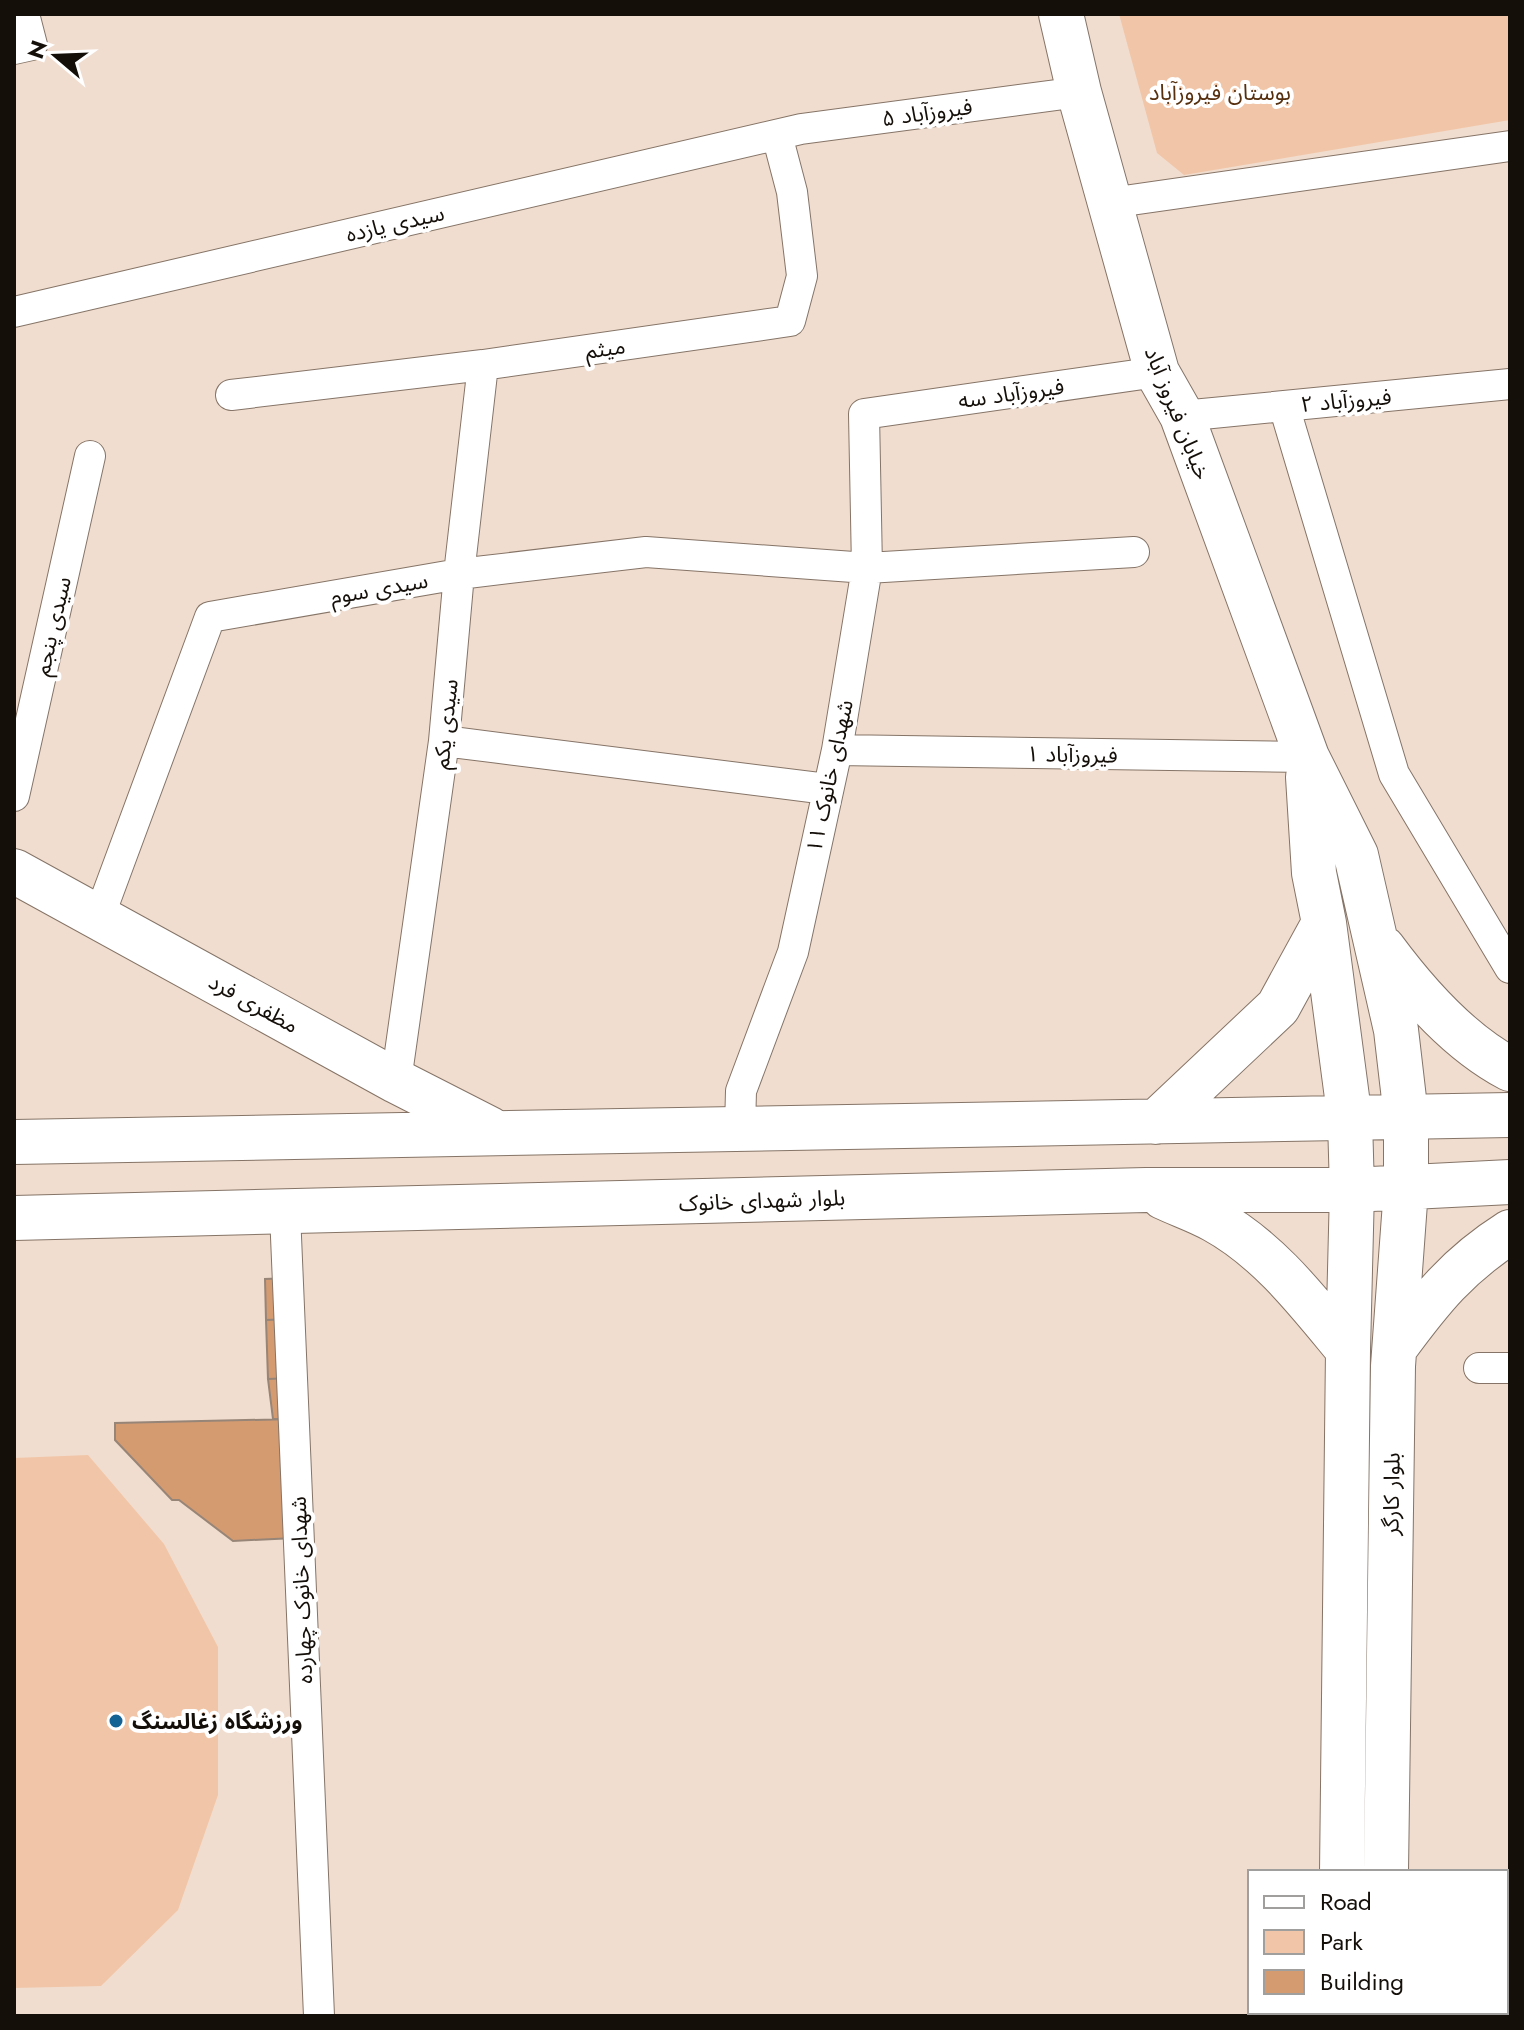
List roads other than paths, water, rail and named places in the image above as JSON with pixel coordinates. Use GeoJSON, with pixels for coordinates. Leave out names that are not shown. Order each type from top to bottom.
{"type":"FeatureCollection","features":[{"type":"Feature","properties":{"kind":"main road","name":"خیابان فیروز آباد"},"geometry":{"type":"LineString","coordinates":[[1061,14],[1079,92],[1157,372],[1182,416],[1307,757]]}},
{"type":"Feature","properties":{"kind":"main road","name":"بلوار کارگر"},"geometry":{"type":"LineString","coordinates":[[1307,757],[1314,873],[1324,923],[1350,1120],[1352,1190],[1342,1870]]}},
{"type":"Feature","properties":{"kind":"main road","name":"بلوار کارگر"},"geometry":{"type":"LineString","coordinates":[[1307,757],[1356,855],[1396,1030],[1406,1116],[1406,1189],[1395,1348],[1386,1870]]}},
{"type":"Feature","properties":{"kind":"main road","name":"مظفری فرد"},"geometry":{"type":"LineString","coordinates":[[14,871],[396,1081],[496,1132]]}},
{"type":"Feature","properties":{"kind":"main road"},"geometry":{"type":"LineString","coordinates":[[1156,1122],[1278,1007],[1324,923]]}},
{"type":"Feature","properties":{"kind":"main road"},"geometry":{"type":"LineString","coordinates":[[1376,939],[1416,993],[1490,1059],[1510,1069]]}},
{"type":"Feature","properties":{"kind":"main road"},"geometry":{"type":"LineString","coordinates":[[14,1142],[1510,1115]]}},
{"type":"Feature","properties":{"kind":"main road","name":"بلوار شهدای خانوک"},"geometry":{"type":"LineString","coordinates":[[14,1218],[1146,1190],[1406,1189],[1510,1182]]}},
{"type":"Feature","properties":{"kind":"main road"},"geometry":{"type":"LineString","coordinates":[[1146,1190],[1215,1220],[1264,1256],[1348,1350]]}},
{"type":"Feature","properties":{"kind":"main road"},"geometry":{"type":"LineString","coordinates":[[1395,1348],[1429,1301],[1477,1253],[1510,1232]]}},
{"type":"Feature","properties":{"kind":"street"},"geometry":{"type":"LineString","coordinates":[[14,49],[32,45],[24,14]]}},
{"type":"Feature","properties":{"kind":"street","name":"فیروزآباد ۵"},"geometry":{"type":"LineString","coordinates":[[777,135],[801,129],[1079,92]]}},
{"type":"Feature","properties":{"kind":"street","name":"سیدی یازده"},"geometry":{"type":"LineString","coordinates":[[14,312],[777,135]]}},
{"type":"Feature","properties":{"kind":"street","name":"میثم"},"geometry":{"type":"LineString","coordinates":[[231,395],[483,365],[790,321],[802,276],[792,192],[777,135]]}},
{"type":"Feature","properties":{"kind":"street"},"geometry":{"type":"LineString","coordinates":[[1110,203],[1510,146]]}},
{"type":"Feature","properties":{"kind":"street","name":"سیدی یکم"},"geometry":{"type":"LineString","coordinates":[[396,1081],[444,741],[483,365]]}},
{"type":"Feature","properties":{"kind":"street","name":"فیروزآباد سه"},"geometry":{"type":"LineString","coordinates":[[864,414],[1157,372]]}},
{"type":"Feature","properties":{"kind":"street","name":"فیروزآباد ۲"},"geometry":{"type":"LineString","coordinates":[[1182,416],[1510,384]]}},
{"type":"Feature","properties":{"kind":"street"},"geometry":{"type":"LineString","coordinates":[[1284,406],[1394,774],[1510,968]]}},
{"type":"Feature","properties":{"kind":"street","name":"شهدای خانوک ۱۱"},"geometry":{"type":"LineString","coordinates":[[740,1128],[741,1091],[793,952],[837,750],[867,568],[864,414]]}},
{"type":"Feature","properties":{"kind":"street","name":"سیدی پنجم"},"geometry":{"type":"LineString","coordinates":[[14,796],[90,456]]}},
{"type":"Feature","properties":{"kind":"street","name":"سیدی سوم"},"geometry":{"type":"LineString","coordinates":[[99,917],[210,617],[459,574],[646,552],[867,568],[1134,552]]}},
{"type":"Feature","properties":{"kind":"street"},"geometry":{"type":"LineString","coordinates":[[444,741],[827,789]]}},
{"type":"Feature","properties":{"kind":"street","name":"فیروزآباد ۱"},"geometry":{"type":"LineString","coordinates":[[837,750],[1307,757]]}},
{"type":"Feature","properties":{"kind":"street","name":"شهدای خانوک چهارده"},"geometry":{"type":"LineString","coordinates":[[285,1213],[319,2016]]}},
{"type":"Feature","properties":{"kind":"street"},"geometry":{"type":"LineString","coordinates":[[1479,1368],[1510,1368]]}},
{"type":"Feature","properties":{"kind":"place","name":"ورزشگاه زغالسنگ"},"geometry":{"type":"Point","coordinates":[116,1721]}},
{"type":"Feature","properties":{"kind":"park label","name":"بوستان فیروزآباد"},"geometry":{"type":"Point","coordinates":[1220,92]}}]}
